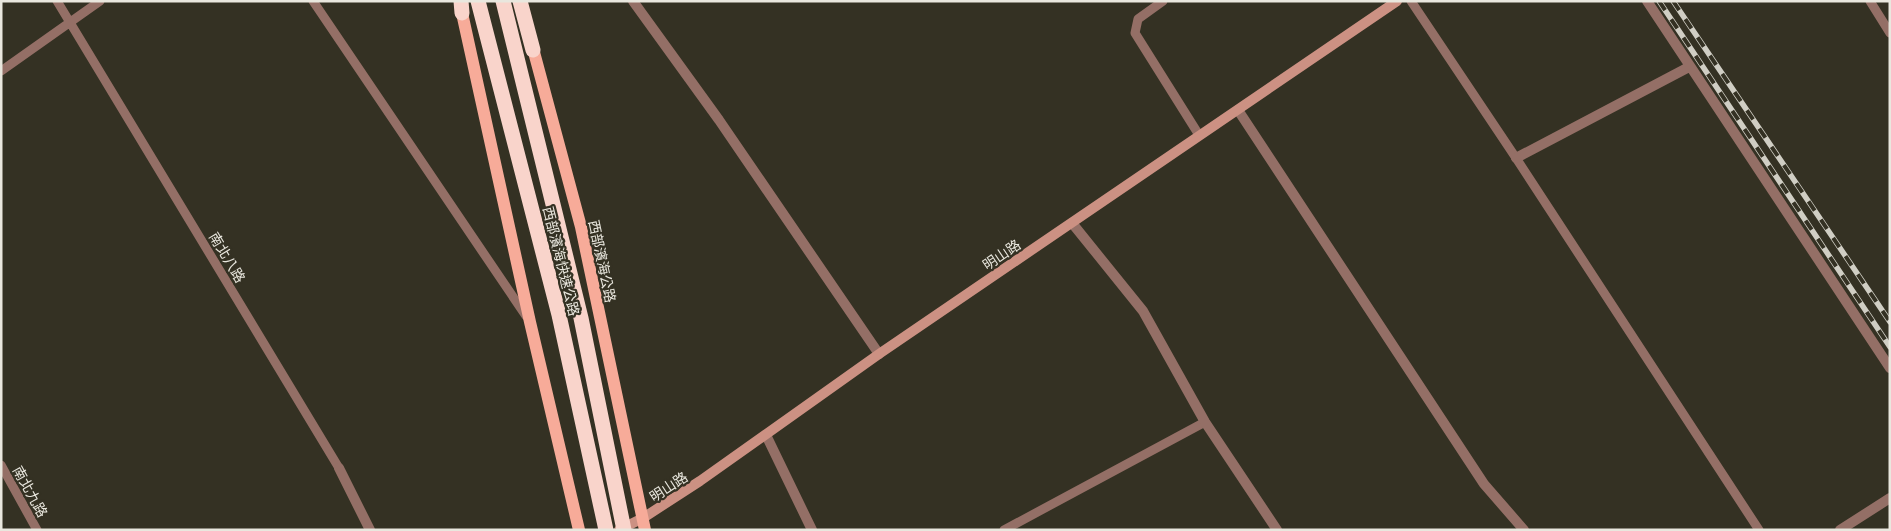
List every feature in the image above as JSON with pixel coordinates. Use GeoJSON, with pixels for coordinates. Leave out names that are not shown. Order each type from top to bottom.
{"type":"FeatureCollection","features":[{"type":"Feature","properties":{"kind":"highway","name":"西部濱海快速公路"},"geometry":{"type":"LineString","coordinates":[[478,1],[559,315],[606,530]]}},
{"type":"Feature","properties":{"kind":"highway","name":"西部濱海快速公路"},"geometry":{"type":"LineString","coordinates":[[503,1],[582,318],[623,529]]}},
{"type":"Feature","properties":{"kind":"highway"},"geometry":{"type":"LineString","coordinates":[[522,1],[533,50]]}},
{"type":"Feature","properties":{"kind":"main road"},"geometry":{"type":"LineString","coordinates":[[461,5],[530,322],[579,530]]}},
{"type":"Feature","properties":{"kind":"main road","name":"西部濱海公路"},"geometry":{"type":"LineString","coordinates":[[533,50],[581,227],[644,524]]}},
{"type":"Feature","properties":{"kind":"street"},"geometry":{"type":"LineString","coordinates":[[633,1],[719,120],[879,354]]}},
{"type":"Feature","properties":{"kind":"street","name":"明山路"},"geometry":{"type":"LineString","coordinates":[[623,529],[644,524],[879,354],[1397,1]]}},
{"type":"Feature","properties":{"kind":"street"},"geometry":{"type":"LineString","coordinates":[[1647,1],[1890,368]]}},
{"type":"Feature","properties":{"kind":"street"},"geometry":{"type":"LineString","coordinates":[[1516,158],[1689,67]]}},
{"type":"Feature","properties":{"kind":"street"},"geometry":{"type":"LineString","coordinates":[[1238,110],[1484,484],[1524,530]]}},
{"type":"Feature","properties":{"kind":"street"},"geometry":{"type":"LineString","coordinates":[[1072,223],[1143,311],[1205,422],[1277,530]]}},
{"type":"Feature","properties":{"kind":"street"},"geometry":{"type":"LineString","coordinates":[[766,435],[812,530]]}},
{"type":"Feature","properties":{"kind":"street","name":"南北八路"},"geometry":{"type":"LineString","coordinates":[[339,468],[370,530]]}},
{"type":"Feature","properties":{"kind":"street"},"geometry":{"type":"LineString","coordinates":[[1840,530],[1890,498]]}},
{"type":"Feature","properties":{"kind":"lane","name":"南北八路"},"geometry":{"type":"LineString","coordinates":[[57,1],[339,468]]}},
{"type":"Feature","properties":{"kind":"lane"},"geometry":{"type":"LineString","coordinates":[[1,71],[100,1]]}},
{"type":"Feature","properties":{"kind":"lane"},"geometry":{"type":"LineString","coordinates":[[313,1],[530,322]]}},
{"type":"Feature","properties":{"kind":"lane"},"geometry":{"type":"LineString","coordinates":[[1163,1],[1138,19],[1135,33],[1199,135]]}},
{"type":"Feature","properties":{"kind":"lane"},"geometry":{"type":"LineString","coordinates":[[1411,1],[1759,530]]}},
{"type":"Feature","properties":{"kind":"lane"},"geometry":{"type":"LineString","coordinates":[[1870,1],[1889,29]]}},
{"type":"Feature","properties":{"kind":"lane"},"geometry":{"type":"LineString","coordinates":[[1004,530],[1205,422]]}},
{"type":"Feature","properties":{"kind":"lane","name":"南北九路"},"geometry":{"type":"LineString","coordinates":[[1,466],[37,530]]}},
{"type":"Feature","properties":{"kind":"railway"},"geometry":{"type":"LineString","coordinates":[[1659,1],[1890,347]]}},
{"type":"Feature","properties":{"kind":"railway"},"geometry":{"type":"LineString","coordinates":[[1673,1],[1890,322]]}}]}
